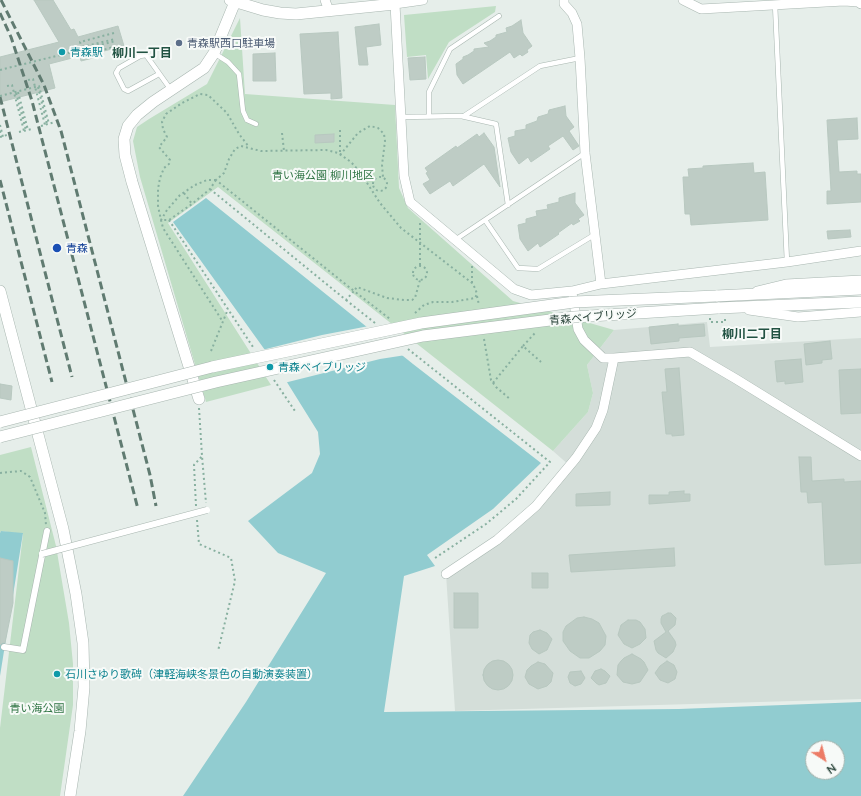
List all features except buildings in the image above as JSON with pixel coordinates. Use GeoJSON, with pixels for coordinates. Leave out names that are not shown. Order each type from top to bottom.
{"type":"FeatureCollection","features":[{"type":"Feature","properties":{"kind":"street"},"geometry":{"type":"LineString","coordinates":[[326,0],[329,11]]}},
{"type":"Feature","properties":{"kind":"street"},"geometry":{"type":"LineString","coordinates":[[199,399],[125,155],[124,139],[128,126],[137,115],[204,68],[214,53],[238,2],[280,14],[296,14],[423,0]]}},
{"type":"Feature","properties":{"kind":"street"},"geometry":{"type":"LineString","coordinates":[[564,0],[564,4],[572,13],[577,24],[585,152],[601,284]]}},
{"type":"Feature","properties":{"kind":"street"},"geometry":{"type":"LineString","coordinates":[[683,0],[701,9],[769,3],[860,2]]}},
{"type":"Feature","properties":{"kind":"street"},"geometry":{"type":"LineString","coordinates":[[395,4],[404,176],[410,202],[420,212],[514,289],[531,295],[572,291],[601,284],[787,262],[861,250]]}},
{"type":"Feature","properties":{"kind":"street"},"geometry":{"type":"LineString","coordinates":[[740,294],[786,284],[861,280]]}},
{"type":"Feature","properties":{"kind":"street","name":"青森ベイブリッジ"},"geometry":{"type":"LineString","coordinates":[[0,422],[212,367],[421,323],[574,302],[861,289]]}},
{"type":"Feature","properties":{"kind":"street"},"geometry":{"type":"LineString","coordinates":[[0,291],[63,528],[76,594],[83,643],[84,687],[80,731],[70,796]]}},
{"type":"Feature","properties":{"kind":"street"},"geometry":{"type":"LineString","coordinates":[[572,291],[578,329],[584,340],[603,358],[690,352],[861,456]]}},
{"type":"Feature","properties":{"kind":"street","name":"青森ベイブリッジ"},"geometry":{"type":"LineString","coordinates":[[0,437],[216,382],[424,336],[574,316],[861,302]]}},
{"type":"Feature","properties":{"kind":"street"},"geometry":{"type":"LineString","coordinates":[[731,308],[798,316],[861,312]]}},
{"type":"Feature","properties":{"kind":"street"},"geometry":{"type":"LineString","coordinates":[[446,574],[497,540],[536,506],[576,458],[596,428],[604,410],[614,358]]}},
{"type":"Feature","properties":{"kind":"street"},"geometry":{"type":"LineString","coordinates":[[42,554],[206,510]]}},
{"type":"Feature","properties":{"kind":"street"},"geometry":{"type":"LineString","coordinates":[[4,647],[24,650],[47,531]]}},
{"type":"Feature","properties":{"kind":"lane"},"geometry":{"type":"LineString","coordinates":[[769,3],[787,262]]}},
{"type":"Feature","properties":{"kind":"lane"},"geometry":{"type":"LineString","coordinates":[[429,117],[429,92],[450,49],[499,16]]}},
{"type":"Feature","properties":{"kind":"lane"},"geometry":{"type":"LineString","coordinates":[[214,53],[228,62],[239,74],[243,111],[247,120],[256,124]]}},
{"type":"Feature","properties":{"kind":"lane"},"geometry":{"type":"LineString","coordinates":[[159,74],[128,91],[124,89],[116,73],[119,68],[144,55],[150,59],[171,90]]}},
{"type":"Feature","properties":{"kind":"lane"},"geometry":{"type":"LineString","coordinates":[[464,116],[540,66],[580,58]]}},
{"type":"Feature","properties":{"kind":"lane"},"geometry":{"type":"LineString","coordinates":[[401,118],[464,116],[496,124],[508,205]]}},
{"type":"Feature","properties":{"kind":"lane"},"geometry":{"type":"LineString","coordinates":[[455,240],[585,152]]}},
{"type":"Feature","properties":{"kind":"lane"},"geometry":{"type":"LineString","coordinates":[[485,220],[518,268],[538,269],[594,235]]}},
{"type":"Feature","properties":{"kind":"path"},"geometry":{"type":"LineString","coordinates":[[114,34],[80,42],[84,55],[117,46]]}},
{"type":"Feature","properties":{"kind":"path"},"geometry":{"type":"LineString","coordinates":[[0,70],[116,40]]}},
{"type":"Feature","properties":{"kind":"path"},"geometry":{"type":"LineString","coordinates":[[28,80],[33,79],[37,87],[40,86],[39,93],[47,124]]}},
{"type":"Feature","properties":{"kind":"path"},"geometry":{"type":"LineString","coordinates":[[7,86],[12,85],[16,92],[26,130]]}},
{"type":"Feature","properties":{"kind":"path"},"geometry":{"type":"LineString","coordinates":[[0,96],[37,87]]}},
{"type":"Feature","properties":{"kind":"path"},"geometry":{"type":"LineString","coordinates":[[223,322],[163,228],[158,206],[158,189],[164,168],[169,164],[170,160],[159,147],[167,137],[163,129],[162,122],[166,114],[182,103],[200,94],[208,95],[226,113],[249,147]]}},
{"type":"Feature","properties":{"kind":"path"},"geometry":{"type":"LineString","coordinates":[[41,126],[55,122]]}},
{"type":"Feature","properties":{"kind":"path"},"geometry":{"type":"LineString","coordinates":[[0,125],[2,137],[7,135]]}},
{"type":"Feature","properties":{"kind":"path"},"geometry":{"type":"LineString","coordinates":[[340,155],[358,132],[370,126],[378,128],[384,134],[385,141],[382,165],[383,177],[387,183],[385,189],[381,191],[373,189]]}},
{"type":"Feature","properties":{"kind":"path"},"geometry":{"type":"LineString","coordinates":[[19,132],[32,129]]}},
{"type":"Feature","properties":{"kind":"path"},"geometry":{"type":"LineString","coordinates":[[340,130],[340,155]]}},
{"type":"Feature","properties":{"kind":"path"},"geometry":{"type":"LineString","coordinates":[[282,133],[284,151]]}},
{"type":"Feature","properties":{"kind":"path"},"geometry":{"type":"LineString","coordinates":[[161,220],[169,220],[210,189],[216,180],[224,173],[229,159],[236,149],[241,146],[261,151],[326,150],[340,155],[351,162],[373,189],[391,217],[401,228],[472,283],[477,294],[479,308]]}},
{"type":"Feature","properties":{"kind":"path"},"geometry":{"type":"LineString","coordinates":[[373,189],[372,184],[374,180],[378,177],[383,177]]}},
{"type":"Feature","properties":{"kind":"path"},"geometry":{"type":"LineString","coordinates":[[161,220],[167,210],[180,195],[195,185],[207,180],[216,180],[354,291],[390,318],[397,317]]}},
{"type":"Feature","properties":{"kind":"path"},"geometry":{"type":"LineString","coordinates":[[210,189],[377,324]]}},
{"type":"Feature","properties":{"kind":"path"},"geometry":{"type":"LineString","coordinates":[[184,193],[192,204]]}},
{"type":"Feature","properties":{"kind":"path"},"geometry":{"type":"LineString","coordinates":[[420,212],[420,266]]}},
{"type":"Feature","properties":{"kind":"path"},"geometry":{"type":"LineString","coordinates":[[169,220],[253,348]]}},
{"type":"Feature","properties":{"kind":"path"},"geometry":{"type":"LineString","coordinates":[[472,283],[473,255]]}},
{"type":"Feature","properties":{"kind":"path"},"geometry":{"type":"LineString","coordinates":[[346,300],[357,287],[387,298],[412,300],[415,298],[420,280],[424,278],[426,274],[426,270],[420,266]]}},
{"type":"Feature","properties":{"kind":"path"},"geometry":{"type":"LineString","coordinates":[[420,266],[415,269],[413,273],[414,277],[420,280]]}},
{"type":"Feature","properties":{"kind":"path"},"geometry":{"type":"LineString","coordinates":[[412,315],[424,305],[433,302],[452,302],[475,298],[477,294]]}},
{"type":"Feature","properties":{"kind":"path"},"geometry":{"type":"LineString","coordinates":[[211,351],[228,310]]}},
{"type":"Feature","properties":{"kind":"path"},"geometry":{"type":"LineString","coordinates":[[710,322],[725,322]]}},
{"type":"Feature","properties":{"kind":"path"},"geometry":{"type":"LineString","coordinates":[[484,336],[491,380],[496,387],[510,399]]}},
{"type":"Feature","properties":{"kind":"path"},"geometry":{"type":"LineString","coordinates":[[493,383],[523,346],[541,362]]}},
{"type":"Feature","properties":{"kind":"path"},"geometry":{"type":"LineString","coordinates":[[408,349],[550,462],[516,499],[486,524],[435,558]]}},
{"type":"Feature","properties":{"kind":"path"},"geometry":{"type":"LineString","coordinates":[[274,380],[295,412]]}},
{"type":"Feature","properties":{"kind":"path"},"geometry":{"type":"LineString","coordinates":[[199,399],[206,510]]}},
{"type":"Feature","properties":{"kind":"path"},"geometry":{"type":"LineString","coordinates":[[202,456],[194,465],[199,544],[231,558],[235,581],[218,651]]}},
{"type":"Feature","properties":{"kind":"path"},"geometry":{"type":"LineString","coordinates":[[0,473],[21,471],[30,477],[45,513],[47,531]]}},
{"type":"Feature","properties":{"kind":"shaded area"},"geometry":{"type":"Polygon","coordinates":[[[707,322],[710,347],[861,338],[861,699],[455,711],[446,574],[497,540],[570,466],[553,451],[588,412],[593,393],[587,365],[614,330],[707,322]]]}},
{"type":"Feature","properties":{"kind":"green space"},"geometry":{"type":"Polygon","coordinates":[[[496,6],[495,12],[449,42],[428,79],[426,55],[407,57],[404,15],[496,6]]]}},
{"type":"Feature","properties":{"kind":"green space","name":"青い海公園 柳川地区"},"geometry":{"type":"Polygon","coordinates":[[[240,18],[245,94],[395,105],[399,188],[408,208],[513,301],[614,330],[587,365],[593,393],[588,412],[553,451],[218,187],[168,223],[271,385],[206,402],[140,177],[133,141],[137,127],[207,84],[240,18]]]}},
{"type":"Feature","properties":{"kind":"green space","name":"青い海公園"},"geometry":{"type":"Polygon","coordinates":[[[31,447],[56,546],[69,623],[73,664],[73,705],[60,796],[0,796],[0,728],[23,534],[1,531],[0,533],[0,455],[31,447]]]}},
{"type":"Feature","properties":{"kind":"water"},"geometry":{"type":"Polygon","coordinates":[[[206,198],[413,364],[541,463],[493,509],[427,555],[435,566],[404,576],[384,712],[679,709],[861,702],[861,796],[183,796],[246,702],[326,573],[278,553],[248,521],[312,473],[320,454],[318,432],[280,371],[173,222],[206,198]]]}},
{"type":"Feature","properties":{"kind":"water"},"geometry":{"type":"Polygon","coordinates":[[[1,531],[23,533],[0,676],[0,533],[1,531]]]}},
{"type":"Feature","properties":{"kind":"pier"},"geometry":{"type":"Polygon","coordinates":[[[369,326],[406,355],[380,359],[284,383],[262,350],[322,335],[369,326]]]}},
{"type":"Feature","properties":{"kind":"railway"},"geometry":{"type":"LineString","coordinates":[[1,0],[44,85],[61,131],[150,475],[156,506]]}},
{"type":"Feature","properties":{"kind":"railway"},"geometry":{"type":"LineString","coordinates":[[0,13],[11,37],[32,101],[138,509]]}},
{"type":"Feature","properties":{"kind":"railway"},"geometry":{"type":"LineString","coordinates":[[0,97],[72,377]]}},
{"type":"Feature","properties":{"kind":"railway"},"geometry":{"type":"LineString","coordinates":[[0,180],[52,382]]}},
{"type":"Feature","properties":{"kind":"place","name":"青森駅西口駐車場"},"geometry":{"type":"Point","coordinates":[179,43]}},
{"type":"Feature","properties":{"kind":"place","name":"青森駅"},"geometry":{"type":"Point","coordinates":[62,52]}},
{"type":"Feature","properties":{"kind":"place","name":"青森"},"geometry":{"type":"Point","coordinates":[57,248]}},
{"type":"Feature","properties":{"kind":"place","name":"青森ベイブリッジ"},"geometry":{"type":"Point","coordinates":[270,367]}},
{"type":"Feature","properties":{"kind":"place","name":"石川さゆり歌碑（津軽海峡冬景色の自動演奏装置）"},"geometry":{"type":"Point","coordinates":[57,674]}},
{"type":"Feature","properties":{"kind":"district","name":"柳川一丁目"},"geometry":{"type":"Point","coordinates":[142,53]}},
{"type":"Feature","properties":{"kind":"district","name":"柳川二丁目"},"geometry":{"type":"Point","coordinates":[752,334]}}]}
